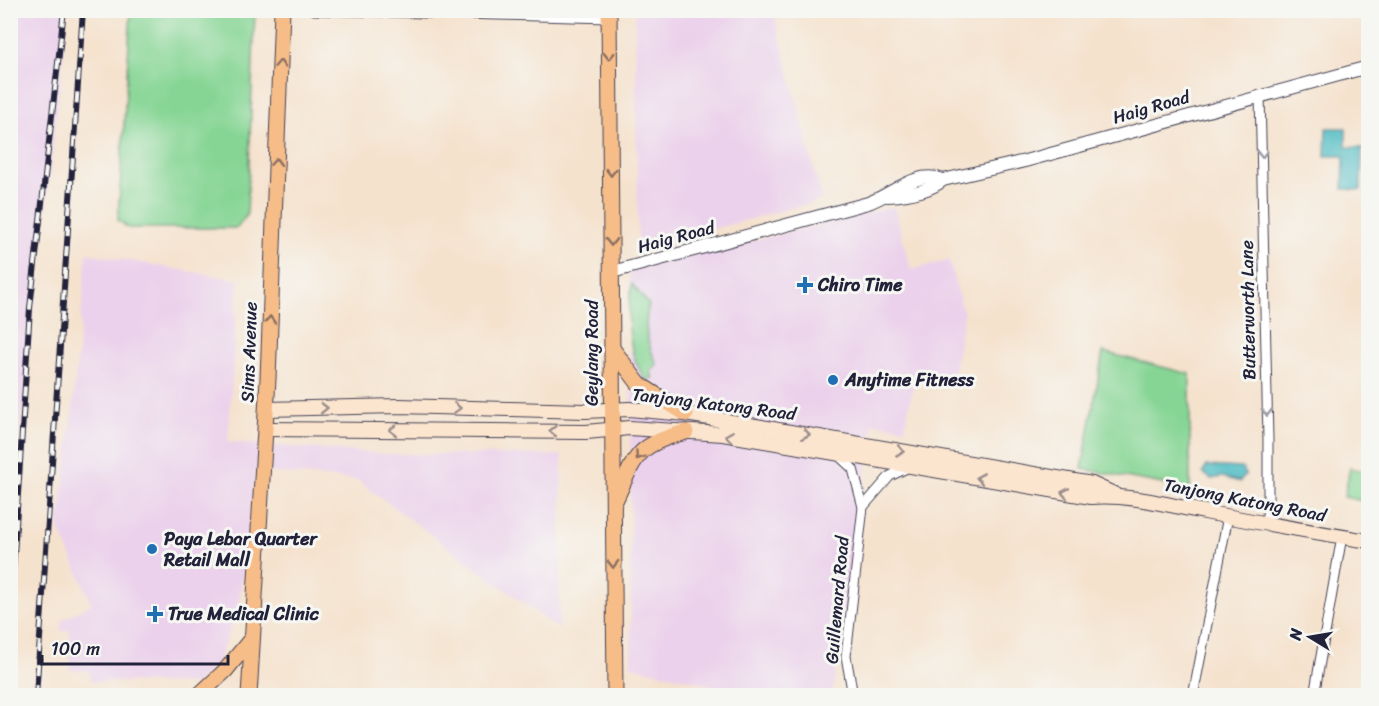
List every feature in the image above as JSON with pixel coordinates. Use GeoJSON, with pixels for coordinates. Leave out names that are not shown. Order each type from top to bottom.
{"type":"FeatureCollection","features":[{"type":"Feature","properties":{"kind":"main road","name":"Sims Avenue"},"geometry":{"type":"LineString","coordinates":[[249,696],[266,409],[282,10]]}},
{"type":"Feature","properties":{"kind":"main road","name":"Geylang Road"},"geometry":{"type":"LineString","coordinates":[[609,14],[615,696]]}},
{"type":"Feature","properties":{"kind":"main road"},"geometry":{"type":"LineString","coordinates":[[612,348],[639,384],[686,414]]}},
{"type":"Feature","properties":{"kind":"main road","name":"Tanjong Katong Road"},"geometry":{"type":"LineString","coordinates":[[266,409],[399,406],[612,411],[629,409],[686,414],[1092,484],[1116,495],[1368,541]]}},
{"type":"Feature","properties":{"kind":"main road","name":"Tanjong Katong Road"},"geometry":{"type":"LineString","coordinates":[[265,429],[586,432],[612,429],[723,434],[1091,498],[1116,495]]}},
{"type":"Feature","properties":{"kind":"main road"},"geometry":{"type":"LineString","coordinates":[[613,505],[639,454],[647,445],[686,432]]}},
{"type":"Feature","properties":{"kind":"main road"},"geometry":{"type":"LineString","coordinates":[[198,696],[225,671],[252,638]]}},
{"type":"Feature","properties":{"kind":"street"},"geometry":{"type":"LineString","coordinates":[[314,10],[609,14]]}},
{"type":"Feature","properties":{"kind":"street","name":"Haig Road"},"geometry":{"type":"LineString","coordinates":[[612,272],[888,195],[903,195],[937,185],[943,180],[1025,162],[1260,95],[1368,67]]}},
{"type":"Feature","properties":{"kind":"street","name":"Butterworth Lane"},"geometry":{"type":"LineString","coordinates":[[1260,95],[1268,450],[1266,524]]}},
{"type":"Feature","properties":{"kind":"street","name":"Guillemard Road"},"geometry":{"type":"LineString","coordinates":[[828,452],[845,459],[853,469],[863,507],[846,656],[853,696]]}},
{"type":"Feature","properties":{"kind":"street"},"geometry":{"type":"LineString","coordinates":[[863,507],[890,476],[911,466]]}},
{"type":"Feature","properties":{"kind":"street"},"geometry":{"type":"LineString","coordinates":[[1193,696],[1228,516]]}},
{"type":"Feature","properties":{"kind":"street"},"geometry":{"type":"LineString","coordinates":[[1314,696],[1342,536]]}},
{"type":"Feature","properties":{"kind":"shaded area"},"geometry":{"type":"Polygon","coordinates":[[[11,10],[65,11],[64,48],[17,455],[10,455],[11,10]]]}},
{"type":"Feature","properties":{"kind":"shaded area"},"geometry":{"type":"Polygon","coordinates":[[[635,11],[773,11],[822,200],[638,249],[635,11]]]}},
{"type":"Feature","properties":{"kind":"shaded area"},"geometry":{"type":"Polygon","coordinates":[[[894,207],[911,270],[949,260],[964,314],[951,387],[914,381],[905,428],[873,423],[832,695],[752,695],[631,666],[630,270],[894,207]]]}},
{"type":"Feature","properties":{"kind":"shaded area"},"geometry":{"type":"Polygon","coordinates":[[[87,253],[238,280],[228,442],[387,454],[562,455],[559,629],[357,480],[255,471],[239,605],[217,664],[194,684],[91,681],[89,671],[70,670],[70,631],[60,631],[62,620],[92,604],[58,526],[69,446],[87,253]]]}},
{"type":"Feature","properties":{"kind":"green space"},"geometry":{"type":"Polygon","coordinates":[[[131,11],[255,11],[247,215],[237,228],[128,228],[118,220],[131,11]]]}},
{"type":"Feature","properties":{"kind":"green space"},"geometry":{"type":"Polygon","coordinates":[[[632,284],[649,305],[646,320],[647,335],[657,364],[651,372],[653,378],[646,380],[635,359],[630,334],[629,309],[632,284]]]}},
{"type":"Feature","properties":{"kind":"green space"},"geometry":{"type":"Polygon","coordinates":[[[1103,352],[1190,374],[1190,489],[1082,469],[1103,352]]]}},
{"type":"Feature","properties":{"kind":"green space"},"geometry":{"type":"Polygon","coordinates":[[[1350,468],[1368,472],[1368,502],[1344,497],[1350,468]]]}},
{"type":"Feature","properties":{"kind":"water"},"geometry":{"type":"Polygon","coordinates":[[[1326,128],[1346,128],[1346,147],[1362,148],[1361,190],[1343,189],[1344,156],[1325,156],[1326,128]]]}},
{"type":"Feature","properties":{"kind":"water"},"geometry":{"type":"Polygon","coordinates":[[[1206,466],[1242,468],[1246,474],[1240,482],[1222,477],[1211,479],[1203,473],[1206,466]]]}},
{"type":"Feature","properties":{"kind":"railway"},"geometry":{"type":"LineString","coordinates":[[10,617],[30,308],[64,10]]}},
{"type":"Feature","properties":{"kind":"railway"},"geometry":{"type":"LineString","coordinates":[[36,696],[83,10]]}},
{"type":"Feature","properties":{"kind":"place","name":"Chiro Time"},"geometry":{"type":"Point","coordinates":[805,285]}},
{"type":"Feature","properties":{"kind":"place","name":"Anytime Fitness"},"geometry":{"type":"Point","coordinates":[833,380]}},
{"type":"Feature","properties":{"kind":"place","name":"Paya Lebar Quarter Retail Mall"},"geometry":{"type":"Point","coordinates":[152,549]}},
{"type":"Feature","properties":{"kind":"place","name":"True Medical Clinic"},"geometry":{"type":"Point","coordinates":[155,614]}}]}
